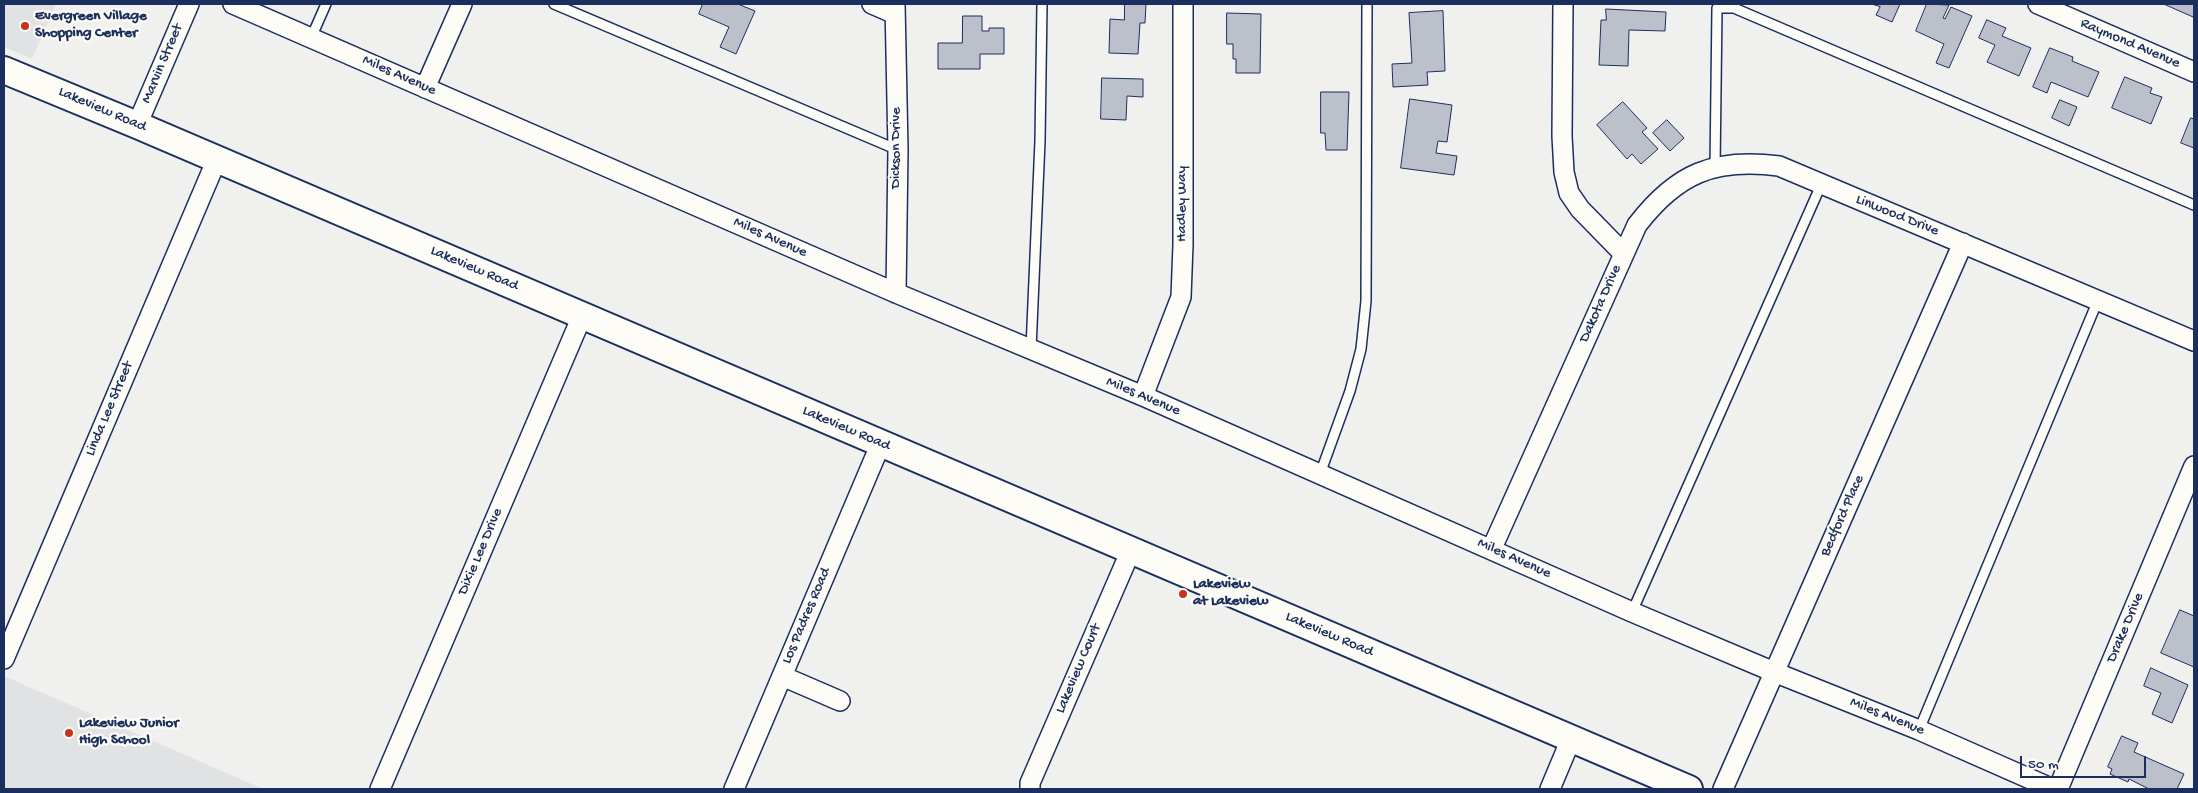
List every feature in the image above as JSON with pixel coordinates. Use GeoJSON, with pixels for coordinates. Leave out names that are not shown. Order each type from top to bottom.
{"type":"FeatureCollection","features":[{"type":"Feature","properties":{"kind":"main road","name":"Lakeview Road"},"geometry":{"type":"LineString","coordinates":[[4,70],[138,125],[1688,789]]}},
{"type":"Feature","properties":{"kind":"street","name":"Marvin Street"},"geometry":{"type":"LineString","coordinates":[[138,125],[189,4]]}},
{"type":"Feature","properties":{"kind":"street","name":"Miles Avenue"},"geometry":{"type":"LineString","coordinates":[[233,4],[896,293],[1143,396],[1492,548],[1632,612],[1919,730],[2053,789]]}},
{"type":"Feature","properties":{"kind":"street"},"geometry":{"type":"LineString","coordinates":[[425,88],[462,4]]}},
{"type":"Feature","properties":{"kind":"street"},"geometry":{"type":"LineString","coordinates":[[872,4],[895,9]]}},
{"type":"Feature","properties":{"kind":"street","name":"Hadley Way"},"geometry":{"type":"LineString","coordinates":[[1143,396],[1181,297],[1184,245],[1183,4]]}},
{"type":"Feature","properties":{"kind":"street","name":"Dakota Drive"},"geometry":{"type":"LineString","coordinates":[[1492,548],[1623,253],[1580,209],[1569,193],[1564,172],[1562,136],[1563,4]]}},
{"type":"Feature","properties":{"kind":"street","name":"Raymond Avenue"},"geometry":{"type":"LineString","coordinates":[[2038,4],[2194,72]]}},
{"type":"Feature","properties":{"kind":"street","name":"Dickson Drive"},"geometry":{"type":"LineString","coordinates":[[895,9],[898,150],[896,293]]}},
{"type":"Feature","properties":{"kind":"street","name":"Linda Lee Street"},"geometry":{"type":"LineString","coordinates":[[4,659],[217,159]]}},
{"type":"Feature","properties":{"kind":"street","name":"Linwood Drive"},"geometry":{"type":"LineString","coordinates":[[1623,253],[1637,225],[1654,203],[1674,186],[1698,173],[1724,165],[1752,163],[1779,166],[2194,341]]}},
{"type":"Feature","properties":{"kind":"street","name":"Bedford Place"},"geometry":{"type":"LineString","coordinates":[[1723,789],[1963,243]]}},
{"type":"Feature","properties":{"kind":"street","name":"Dixie Lee Drive"},"geometry":{"type":"LineString","coordinates":[[380,789],[582,316]]}},
{"type":"Feature","properties":{"kind":"street","name":"Los Padres Road"},"geometry":{"type":"LineString","coordinates":[[734,789],[881,443]]}},
{"type":"Feature","properties":{"kind":"street","name":"Drake Drive"},"geometry":{"type":"LineString","coordinates":[[2058,789],[2194,466]]}},
{"type":"Feature","properties":{"kind":"street","name":"Lakeview Court"},"geometry":{"type":"LineString","coordinates":[[1030,789],[1030,783],[1131,550]]}},
{"type":"Feature","properties":{"kind":"street"},"geometry":{"type":"LineString","coordinates":[[782,676],[840,701]]}},
{"type":"Feature","properties":{"kind":"street"},"geometry":{"type":"LineString","coordinates":[[1550,789],[1571,739]]}},
{"type":"Feature","properties":{"kind":"lane"},"geometry":{"type":"LineString","coordinates":[[311,38],[326,4]]}},
{"type":"Feature","properties":{"kind":"lane"},"geometry":{"type":"LineString","coordinates":[[554,4],[898,150]]}},
{"type":"Feature","properties":{"kind":"lane"},"geometry":{"type":"LineString","coordinates":[[1031,349],[1040,141],[1042,4]]}},
{"type":"Feature","properties":{"kind":"lane"},"geometry":{"type":"LineString","coordinates":[[1320,474],[1350,391],[1362,340],[1366,301],[1367,4]]}},
{"type":"Feature","properties":{"kind":"lane"},"geometry":{"type":"LineString","coordinates":[[1715,168],[1717,8],[1734,8],[2194,205]]}},
{"type":"Feature","properties":{"kind":"lane"},"geometry":{"type":"LineString","coordinates":[[1632,612],[1821,185]]}},
{"type":"Feature","properties":{"kind":"lane"},"geometry":{"type":"LineString","coordinates":[[1919,730],[2098,300]]}},
{"type":"Feature","properties":{"kind":"shaded area","name":"Evergreen Village Shopping Center"},"geometry":{"type":"Polygon","coordinates":[[[4,4],[56,4],[32,59],[4,47],[4,4]]]}},
{"type":"Feature","properties":{"kind":"shaded area","name":"Lakeview Junior High School"},"geometry":{"type":"Polygon","coordinates":[[[4,676],[263,789],[4,789],[4,676]]]}},
{"type":"Feature","properties":{"kind":"building"},"geometry":{"type":"Polygon","coordinates":[[[703,4],[738,4],[755,11],[736,54],[720,47],[729,27],[699,14],[703,4]]]}},
{"type":"Feature","properties":{"kind":"building"},"geometry":{"type":"Polygon","coordinates":[[[1125,4],[1146,4],[1145,23],[1140,23],[1138,54],[1109,53],[1110,19],[1124,20],[1125,4]]]}},
{"type":"Feature","properties":{"kind":"building"},"geometry":{"type":"Polygon","coordinates":[[[1872,4],[1900,4],[1892,22],[1876,15],[1880,7],[1872,4]]]}},
{"type":"Feature","properties":{"kind":"building"},"geometry":{"type":"Polygon","coordinates":[[[1927,4],[1949,5],[1943,18],[1945,19],[1951,7],[1972,16],[1949,68],[1936,63],[1944,44],[1916,31],[1927,4]]]}},
{"type":"Feature","properties":{"kind":"building"},"geometry":{"type":"Polygon","coordinates":[[[2164,4],[2194,4],[2194,17],[2164,4]]]}},
{"type":"Feature","properties":{"kind":"building"},"geometry":{"type":"Polygon","coordinates":[[[1606,9],[1666,12],[1665,31],[1629,30],[1628,66],[1599,65],[1601,20],[1606,20],[1606,9]]]}},
{"type":"Feature","properties":{"kind":"building"},"geometry":{"type":"Polygon","coordinates":[[[1443,11],[1445,71],[1427,72],[1428,85],[1393,87],[1392,64],[1412,63],[1409,13],[1443,11]]]}},
{"type":"Feature","properties":{"kind":"building"},"geometry":{"type":"Polygon","coordinates":[[[1227,13],[1261,14],[1260,73],[1236,73],[1236,59],[1233,59],[1233,44],[1227,44],[1227,13]]]}},
{"type":"Feature","properties":{"kind":"building"},"geometry":{"type":"Polygon","coordinates":[[[963,16],[982,16],[982,31],[989,31],[989,28],[1004,28],[1004,54],[980,54],[980,69],[938,69],[938,43],[962,43],[963,16]]]}},
{"type":"Feature","properties":{"kind":"building"},"geometry":{"type":"Polygon","coordinates":[[[1987,20],[2006,28],[2002,36],[2031,48],[2019,76],[1987,62],[1995,45],[1979,38],[1987,20]]]}},
{"type":"Feature","properties":{"kind":"building"},"geometry":{"type":"Polygon","coordinates":[[[2050,48],[2073,57],[2072,61],[2099,72],[2088,97],[2051,82],[2047,93],[2033,87],[2050,48]]]}},
{"type":"Feature","properties":{"kind":"building"},"geometry":{"type":"Polygon","coordinates":[[[2125,77],[2152,88],[2150,93],[2162,97],[2151,124],[2112,108],[2125,77]]]}},
{"type":"Feature","properties":{"kind":"building"},"geometry":{"type":"Polygon","coordinates":[[[1102,78],[1143,79],[1143,97],[1127,96],[1126,120],[1101,119],[1102,78]]]}},
{"type":"Feature","properties":{"kind":"building"},"geometry":{"type":"Polygon","coordinates":[[[1321,92],[1349,92],[1347,150],[1326,150],[1325,133],[1321,133],[1321,92]]]}},
{"type":"Feature","properties":{"kind":"building"},"geometry":{"type":"Polygon","coordinates":[[[1410,99],[1452,105],[1447,142],[1438,141],[1436,153],[1457,156],[1454,175],[1401,168],[1410,99]]]}},
{"type":"Feature","properties":{"kind":"building"},"geometry":{"type":"Polygon","coordinates":[[[2060,100],[2077,107],[2069,126],[2052,118],[2060,100]]]}},
{"type":"Feature","properties":{"kind":"building"},"geometry":{"type":"Polygon","coordinates":[[[1623,102],[1647,128],[1642,132],[1658,149],[1641,164],[1632,154],[1627,159],[1597,125],[1623,102]]]}},
{"type":"Feature","properties":{"kind":"building"},"geometry":{"type":"Polygon","coordinates":[[[2191,118],[2194,119],[2194,148],[2181,143],[2191,118]]]}},
{"type":"Feature","properties":{"kind":"building"},"geometry":{"type":"Polygon","coordinates":[[[1667,120],[1684,138],[1670,151],[1653,133],[1667,120]]]}},
{"type":"Feature","properties":{"kind":"building"},"geometry":{"type":"Polygon","coordinates":[[[2180,610],[2194,616],[2194,667],[2161,653],[2180,610]]]}},
{"type":"Feature","properties":{"kind":"building"},"geometry":{"type":"Polygon","coordinates":[[[2151,668],[2188,685],[2172,723],[2152,714],[2161,693],[2144,686],[2151,668]]]}},
{"type":"Feature","properties":{"kind":"building"},"geometry":{"type":"Polygon","coordinates":[[[2122,736],[2138,743],[2134,752],[2184,774],[2177,789],[2149,789],[2129,779],[2128,782],[2110,774],[2112,769],[2108,767],[2122,736]]]}},
{"type":"Feature","properties":{"kind":"place","name":"Evergreen Village Shopping Center"},"geometry":{"type":"Point","coordinates":[25,26]}},
{"type":"Feature","properties":{"kind":"place","name":"Lakeview at Lakeview"},"geometry":{"type":"Point","coordinates":[1183,594]}},
{"type":"Feature","properties":{"kind":"place","name":"Lakeview Junior High School"},"geometry":{"type":"Point","coordinates":[69,733]}}]}
